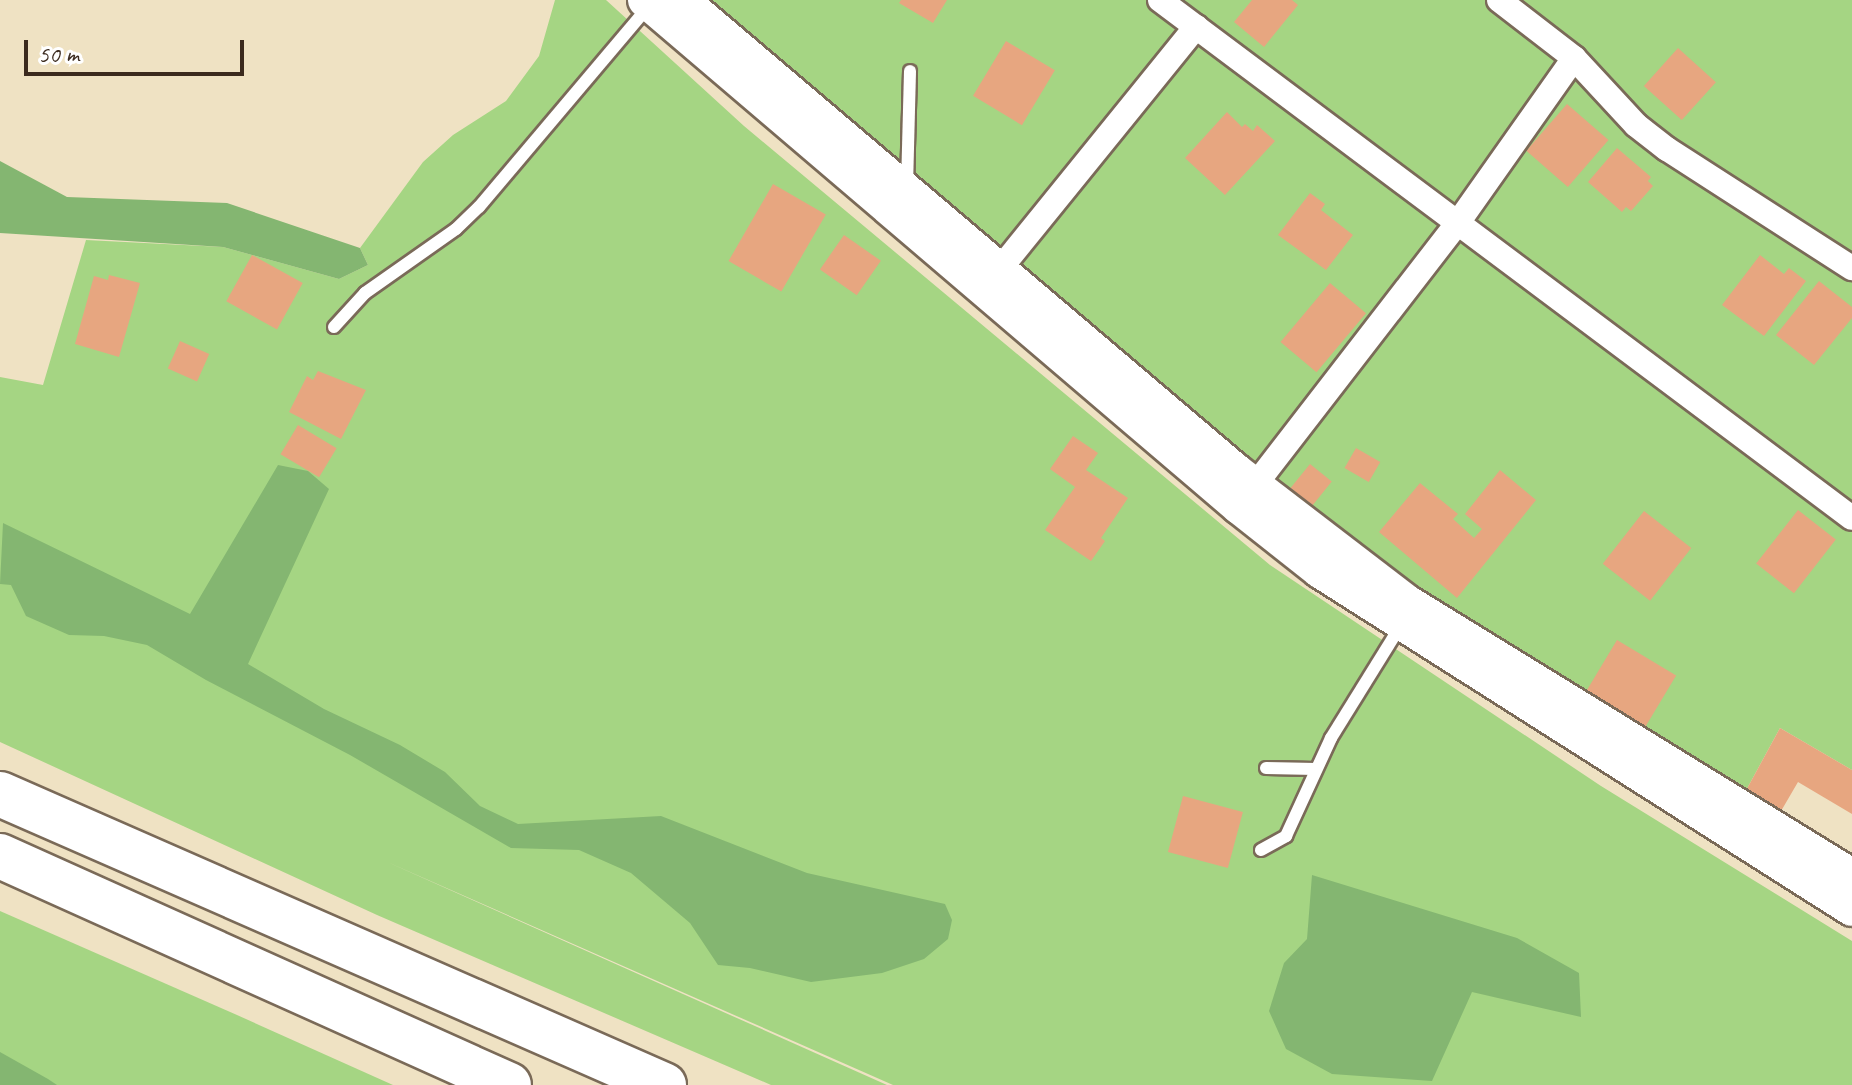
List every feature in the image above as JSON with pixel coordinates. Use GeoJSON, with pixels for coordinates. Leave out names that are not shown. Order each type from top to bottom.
{"type":"FeatureCollection","features":[{"type":"Feature","properties":{"kind":"highway"},"geometry":{"type":"LineString","coordinates":[[0,794],[664,1085]]}},
{"type":"Feature","properties":{"kind":"highway"},"geometry":{"type":"LineString","coordinates":[[0,856],[509,1085]]}},
{"type":"Feature","properties":{"kind":"main road"},"geometry":{"type":"LineString","coordinates":[[671,5],[907,191],[992,279],[1247,496],[1320,571],[1852,909]]}},
{"type":"Feature","properties":{"kind":"main road"},"geometry":{"type":"LineString","coordinates":[[671,5],[906,225],[992,279]]}},
{"type":"Feature","properties":{"kind":"main road"},"geometry":{"type":"LineString","coordinates":[[1247,496],[1407,602],[1852,876]]}},
{"type":"Feature","properties":{"kind":"street"},"geometry":{"type":"LineString","coordinates":[[1160,0],[1193,15],[1457,224],[1852,518]]}},
{"type":"Feature","properties":{"kind":"street"},"geometry":{"type":"LineString","coordinates":[[1499,0],[1574,58],[1636,125],[1667,149],[1852,268]]}},
{"type":"Feature","properties":{"kind":"street"},"geometry":{"type":"LineString","coordinates":[[992,279],[1193,15]]}},
{"type":"Feature","properties":{"kind":"street"},"geometry":{"type":"LineString","coordinates":[[1247,496],[1457,224],[1574,58]]}},
{"type":"Feature","properties":{"kind":"lane"},"geometry":{"type":"LineString","coordinates":[[334,327],[365,293],[434,246],[479,207],[671,5]]}},
{"type":"Feature","properties":{"kind":"lane"},"geometry":{"type":"LineString","coordinates":[[906,225],[910,71]]}},
{"type":"Feature","properties":{"kind":"lane"},"geometry":{"type":"LineString","coordinates":[[1261,850],[1286,836],[1316,769],[1401,625]]}},
{"type":"Feature","properties":{"kind":"lane"},"geometry":{"type":"LineString","coordinates":[[1266,768],[1316,769]]}},
{"type":"Feature","properties":{"kind":"green space"},"geometry":{"type":"Polygon","coordinates":[[[555,0],[606,0],[744,126],[1270,565],[1601,786],[1852,941],[1852,1085],[893,1085],[385,861],[887,1085],[771,1085],[377,915],[0,742],[0,377],[43,385],[86,240],[223,247],[339,279],[368,265],[360,248],[423,162],[453,135],[506,101],[539,56],[555,0]]]}},
{"type":"Feature","properties":{"kind":"green space"},"geometry":{"type":"Polygon","coordinates":[[[706,0],[1852,0],[1852,770],[1780,728],[1743,796],[1344,543],[706,0]]]}},
{"type":"Feature","properties":{"kind":"green space"},"geometry":{"type":"Polygon","coordinates":[[[0,161],[67,197],[227,203],[360,248],[368,265],[339,279],[223,247],[0,233],[0,161]]]}},
{"type":"Feature","properties":{"kind":"green space"},"geometry":{"type":"Polygon","coordinates":[[[278,465],[308,471],[329,489],[248,664],[324,709],[400,745],[445,772],[480,806],[518,824],[661,816],[807,873],[945,904],[952,920],[948,939],[924,959],[882,973],[811,982],[750,968],[718,965],[690,923],[631,873],[579,850],[511,848],[350,755],[206,680],[147,645],[104,636],[69,635],[26,616],[11,585],[0,584],[3,523],[190,614],[278,465]]]}},
{"type":"Feature","properties":{"kind":"green space"},"geometry":{"type":"Polygon","coordinates":[[[1312,875],[1517,938],[1579,973],[1581,1017],[1472,992],[1432,1081],[1332,1074],[1286,1049],[1269,1011],[1284,963],[1307,939],[1312,875]]]}},
{"type":"Feature","properties":{"kind":"green space"},"geometry":{"type":"Polygon","coordinates":[[[0,911],[237,1015],[393,1085],[0,1085],[0,911]]]}},
{"type":"Feature","properties":{"kind":"green space"},"geometry":{"type":"Polygon","coordinates":[[[0,1052],[48,1079],[57,1085],[0,1085],[0,1052]]]}},
{"type":"Feature","properties":{"kind":"building"},"geometry":{"type":"Polygon","coordinates":[[[901,0],[947,0],[933,23],[899,3],[901,0]]]}},
{"type":"Feature","properties":{"kind":"building"},"geometry":{"type":"Polygon","coordinates":[[[1252,0],[1292,0],[1298,5],[1264,47],[1234,22],[1252,0]]]}},
{"type":"Feature","properties":{"kind":"building"},"geometry":{"type":"Polygon","coordinates":[[[1006,41],[1055,70],[1022,125],[973,96],[1006,41]]]}},
{"type":"Feature","properties":{"kind":"building"},"geometry":{"type":"Polygon","coordinates":[[[1678,48],[1716,82],[1682,120],[1644,86],[1678,48]]]}},
{"type":"Feature","properties":{"kind":"building"},"geometry":{"type":"Polygon","coordinates":[[[1567,104],[1609,140],[1568,187],[1526,151],[1567,104]]]}},
{"type":"Feature","properties":{"kind":"building"},"geometry":{"type":"Polygon","coordinates":[[[1227,112],[1242,127],[1245,124],[1253,131],[1257,125],[1275,141],[1225,195],[1185,158],[1227,112]]]}},
{"type":"Feature","properties":{"kind":"building"},"geometry":{"type":"Polygon","coordinates":[[[1617,148],[1651,177],[1648,181],[1653,186],[1631,211],[1626,207],[1622,212],[1588,182],[1617,148]]]}},
{"type":"Feature","properties":{"kind":"building"},"geometry":{"type":"Polygon","coordinates":[[[773,184],[826,214],[781,292],[728,261],[773,184]]]}},
{"type":"Feature","properties":{"kind":"building"},"geometry":{"type":"Polygon","coordinates":[[[1310,193],[1325,204],[1321,210],[1353,235],[1326,270],[1278,235],[1310,193]]]}},
{"type":"Feature","properties":{"kind":"building"},"geometry":{"type":"Polygon","coordinates":[[[844,235],[881,261],[857,295],[820,269],[844,235]]]}},
{"type":"Feature","properties":{"kind":"building"},"geometry":{"type":"Polygon","coordinates":[[[252,255],[303,283],[277,329],[226,301],[252,255]]]}},
{"type":"Feature","properties":{"kind":"building"},"geometry":{"type":"Polygon","coordinates":[[[1760,255],[1784,274],[1789,268],[1806,281],[1764,336],[1722,305],[1760,255]]]}},
{"type":"Feature","properties":{"kind":"building"},"geometry":{"type":"Polygon","coordinates":[[[109,275],[140,283],[119,357],[75,344],[94,276],[108,280],[109,275]]]}},
{"type":"Feature","properties":{"kind":"building"},"geometry":{"type":"Polygon","coordinates":[[[1819,281],[1852,307],[1852,318],[1814,365],[1776,335],[1819,281]]]}},
{"type":"Feature","properties":{"kind":"building"},"geometry":{"type":"Polygon","coordinates":[[[1330,283],[1366,313],[1317,372],[1281,342],[1330,283]]]}},
{"type":"Feature","properties":{"kind":"building"},"geometry":{"type":"Polygon","coordinates":[[[180,341],[209,354],[197,381],[168,368],[180,341]]]}},
{"type":"Feature","properties":{"kind":"building"},"geometry":{"type":"Polygon","coordinates":[[[318,371],[366,390],[341,439],[289,412],[307,376],[313,380],[318,371]]]}},
{"type":"Feature","properties":{"kind":"building"},"geometry":{"type":"Polygon","coordinates":[[[298,425],[337,448],[319,477],[280,454],[298,425]]]}},
{"type":"Feature","properties":{"kind":"building"},"geometry":{"type":"Polygon","coordinates":[[[1073,436],[1098,453],[1086,470],[1128,498],[1101,538],[1105,541],[1091,561],[1045,530],[1075,487],[1050,469],[1073,436]]]}},
{"type":"Feature","properties":{"kind":"building"},"geometry":{"type":"Polygon","coordinates":[[[1356,448],[1380,462],[1369,482],[1344,468],[1356,448]]]}},
{"type":"Feature","properties":{"kind":"building"},"geometry":{"type":"Polygon","coordinates":[[[1310,464],[1332,482],[1308,511],[1286,494],[1310,464]]]}},
{"type":"Feature","properties":{"kind":"building"},"geometry":{"type":"Polygon","coordinates":[[[1500,470],[1536,500],[1457,598],[1379,532],[1420,483],[1458,514],[1453,519],[1474,538],[1482,529],[1465,514],[1500,470]]]}},
{"type":"Feature","properties":{"kind":"building"},"geometry":{"type":"Polygon","coordinates":[[[1798,510],[1836,540],[1794,593],[1756,564],[1798,510]]]}},
{"type":"Feature","properties":{"kind":"building"},"geometry":{"type":"Polygon","coordinates":[[[1644,511],[1691,548],[1650,601],[1603,564],[1644,511]]]}},
{"type":"Feature","properties":{"kind":"building"},"geometry":{"type":"Polygon","coordinates":[[[1617,640],[1676,676],[1643,731],[1584,696],[1617,640]]]}},
{"type":"Feature","properties":{"kind":"building"},"geometry":{"type":"Polygon","coordinates":[[[1780,728],[1852,770],[1852,814],[1798,782],[1777,818],[1743,796],[1780,728]]]}},
{"type":"Feature","properties":{"kind":"building"},"geometry":{"type":"Polygon","coordinates":[[[1183,796],[1243,812],[1228,868],[1168,852],[1183,796]]]}}]}
